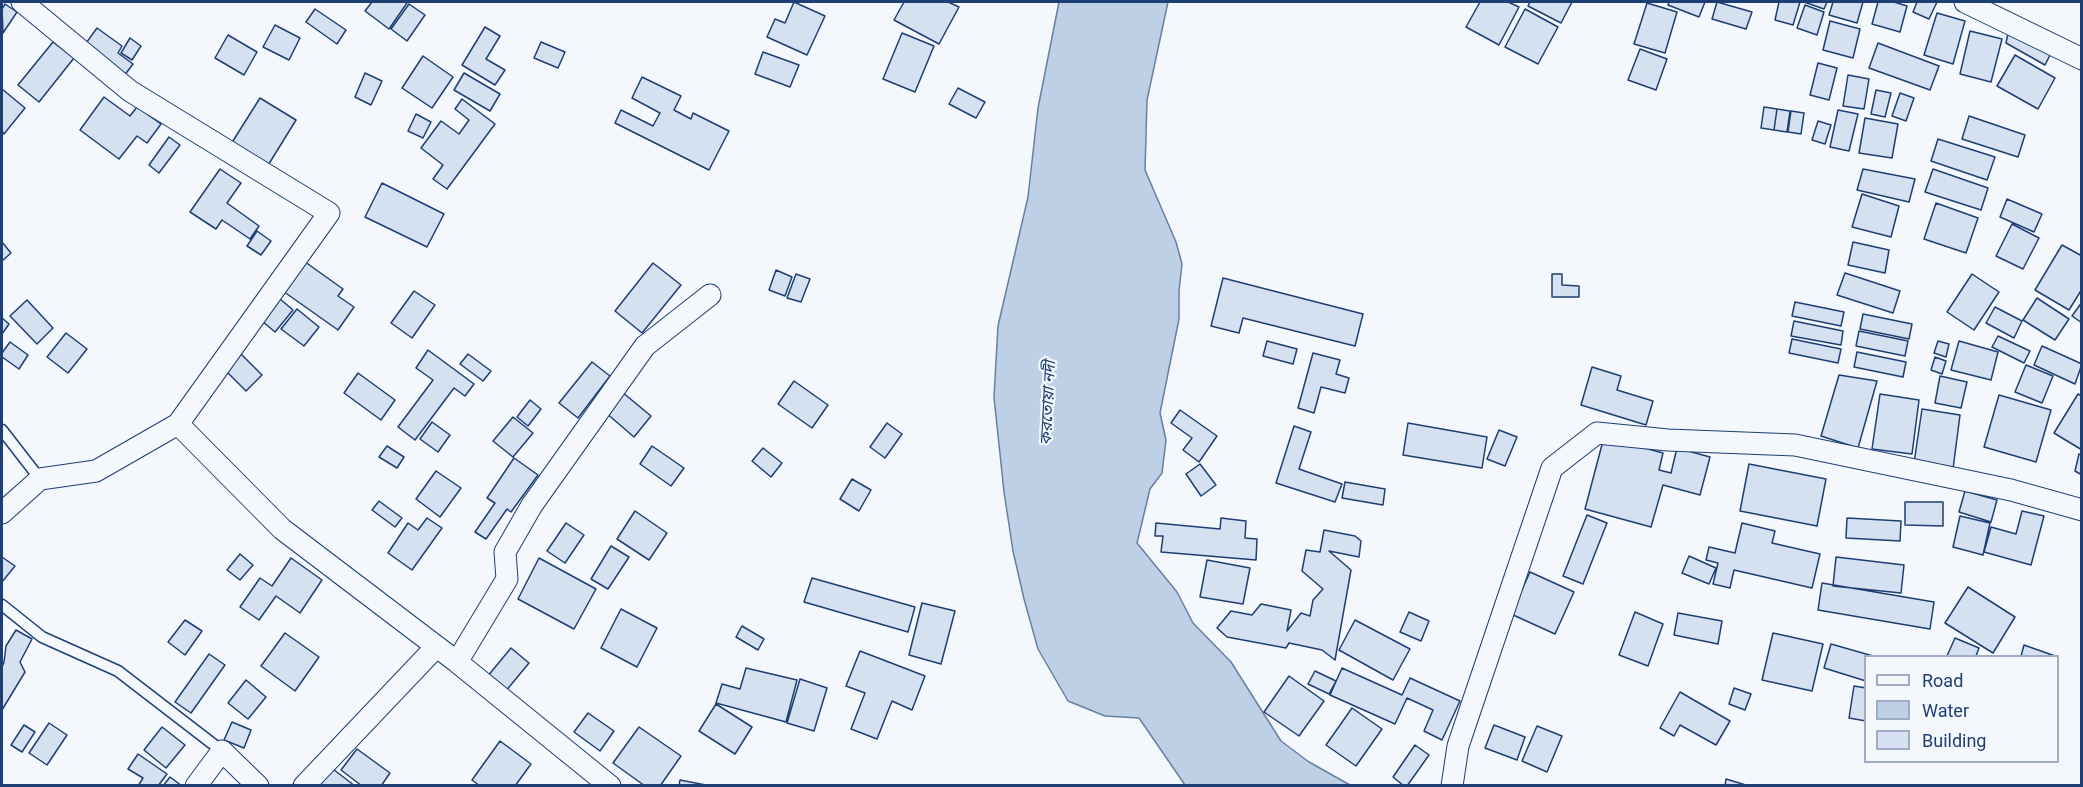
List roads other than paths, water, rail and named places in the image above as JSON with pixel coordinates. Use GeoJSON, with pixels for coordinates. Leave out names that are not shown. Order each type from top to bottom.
{"type":"FeatureCollection","features":[{"type":"Feature","properties":{"kind":"street"},"geometry":{"type":"LineString","coordinates":[[2,513],[40,479],[96,471],[178,424],[329,213],[130,91],[22,2]]}},
{"type":"Feature","properties":{"kind":"street"},"geometry":{"type":"LineString","coordinates":[[1965,2],[2082,59]]}},
{"type":"Feature","properties":{"kind":"street"},"geometry":{"type":"LineString","coordinates":[[457,662],[507,579],[506,552],[532,505],[645,346],[710,295]]}},
{"type":"Feature","properties":{"kind":"street"},"geometry":{"type":"LineString","coordinates":[[178,424],[282,529],[457,662],[610,786]]}},
{"type":"Feature","properties":{"kind":"street"},"geometry":{"type":"LineString","coordinates":[[1452,786],[1458,746],[1552,468],[1597,433],[1668,440],[1795,445],[2011,490],[2082,510]]}},
{"type":"Feature","properties":{"kind":"street"},"geometry":{"type":"LineString","coordinates":[[304,786],[436,647]]}},
{"type":"Feature","properties":{"kind":"street"},"geometry":{"type":"LineString","coordinates":[[196,786],[222,751],[258,786]]}},
{"type":"Feature","properties":{"kind":"lane"},"geometry":{"type":"LineString","coordinates":[[2,430],[40,479]]}},
{"type":"Feature","properties":{"kind":"lane"},"geometry":{"type":"LineString","coordinates":[[2,605],[42,637],[118,671],[222,751]]}},
{"type":"Feature","properties":{"kind":"water","name":"করতোয়া নদী"},"geometry":{"type":"Polygon","coordinates":[[[1059,2],[1168,2],[1147,100],[1145,170],[1176,242],[1182,264],[1179,319],[1160,413],[1166,440],[1162,473],[1150,489],[1137,543],[1177,592],[1193,623],[1231,662],[1281,741],[1309,762],[1350,785],[1185,785],[1139,718],[1105,716],[1068,701],[1038,649],[1013,551],[994,397],[998,326],[1028,197],[1038,108],[1059,2]]]}}]}
